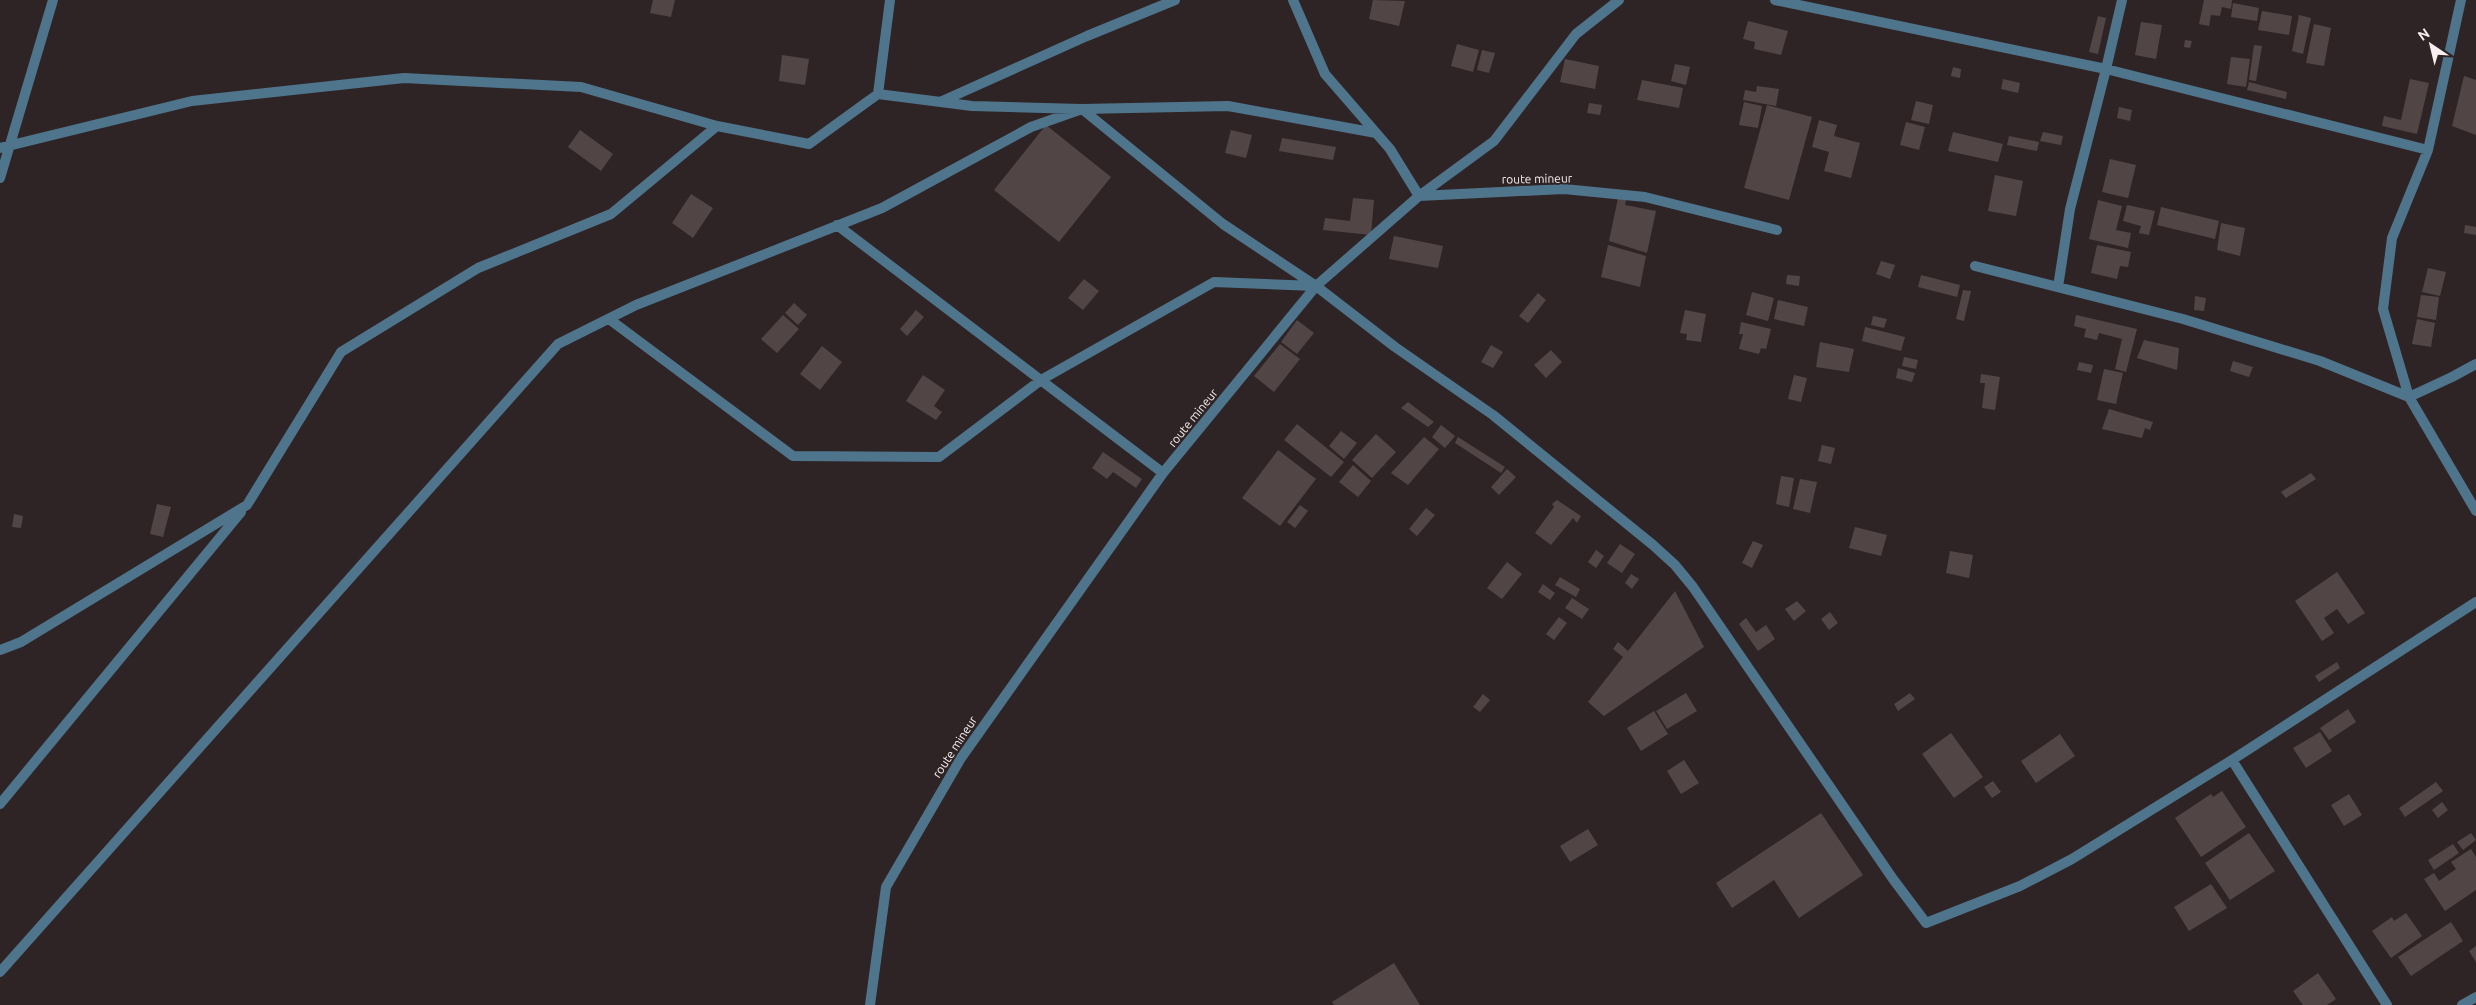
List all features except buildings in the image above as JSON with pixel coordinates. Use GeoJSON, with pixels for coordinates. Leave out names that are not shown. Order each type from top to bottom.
{"type":"FeatureCollection","features":[{"type":"Feature","properties":{"kind":"street"},"geometry":{"type":"LineString","coordinates":[[0,178],[4,147],[53,0]]}},
{"type":"Feature","properties":{"kind":"street"},"geometry":{"type":"LineString","coordinates":[[878,94],[890,0]]}},
{"type":"Feature","properties":{"kind":"street"},"geometry":{"type":"LineString","coordinates":[[940,102],[1087,36],[1176,0]]}},
{"type":"Feature","properties":{"kind":"street"},"geometry":{"type":"LineString","coordinates":[[1292,0],[1325,74],[1390,149],[1419,196],[1494,141],[1576,34],[1620,0]]}},
{"type":"Feature","properties":{"kind":"street"},"geometry":{"type":"LineString","coordinates":[[1775,0],[2106,69],[2428,150]]}},
{"type":"Feature","properties":{"kind":"street"},"geometry":{"type":"LineString","coordinates":[[2058,287],[2070,209],[2122,0]]}},
{"type":"Feature","properties":{"kind":"street"},"geometry":{"type":"LineString","coordinates":[[2461,0],[2428,150],[2392,238],[2384,309],[2409,397],[2476,511]]}},
{"type":"Feature","properties":{"kind":"street"},"geometry":{"type":"LineString","coordinates":[[4,147],[192,101],[404,78],[581,87],[717,126],[809,144],[878,94],[972,106],[1082,109],[1228,106],[1376,133]]}},
{"type":"Feature","properties":{"kind":"street"},"geometry":{"type":"LineString","coordinates":[[0,972],[558,344],[636,306],[882,208],[1031,127],[1082,109]]}},
{"type":"Feature","properties":{"kind":"street"},"geometry":{"type":"LineString","coordinates":[[1082,109],[1223,224],[1316,286],[1395,348],[1492,415],[1675,564],[1693,587],[1893,879],[1926,923],[2020,886],[2072,859],[2232,760],[2476,602]]}},
{"type":"Feature","properties":{"kind":"street"},"geometry":{"type":"LineString","coordinates":[[0,804],[246,505],[341,352],[478,268],[611,214],[717,126]]}},
{"type":"Feature","properties":{"kind":"street","name":"route mineur"},"geometry":{"type":"LineString","coordinates":[[870,1005],[886,887],[961,758],[1163,474],[1316,286],[1419,196],[1564,189],[1645,197],[1777,230]]}},
{"type":"Feature","properties":{"kind":"street"},"geometry":{"type":"LineString","coordinates":[[837,225],[1163,474]]}},
{"type":"Feature","properties":{"kind":"street"},"geometry":{"type":"LineString","coordinates":[[1975,266],[2182,319],[2311,358],[2409,397],[2476,364]]}},
{"type":"Feature","properties":{"kind":"street"},"geometry":{"type":"LineString","coordinates":[[609,319],[793,456],[939,457],[1041,380],[1214,282],[1316,286]]}},
{"type":"Feature","properties":{"kind":"street"},"geometry":{"type":"LineString","coordinates":[[0,650],[21,642],[246,505]]}},
{"type":"Feature","properties":{"kind":"street"},"geometry":{"type":"LineString","coordinates":[[2232,760],[2387,1005]]}},
{"type":"Feature","properties":{"kind":"street"},"geometry":{"type":"LineString","coordinates":[[2462,1005],[2476,997]]}}]}
